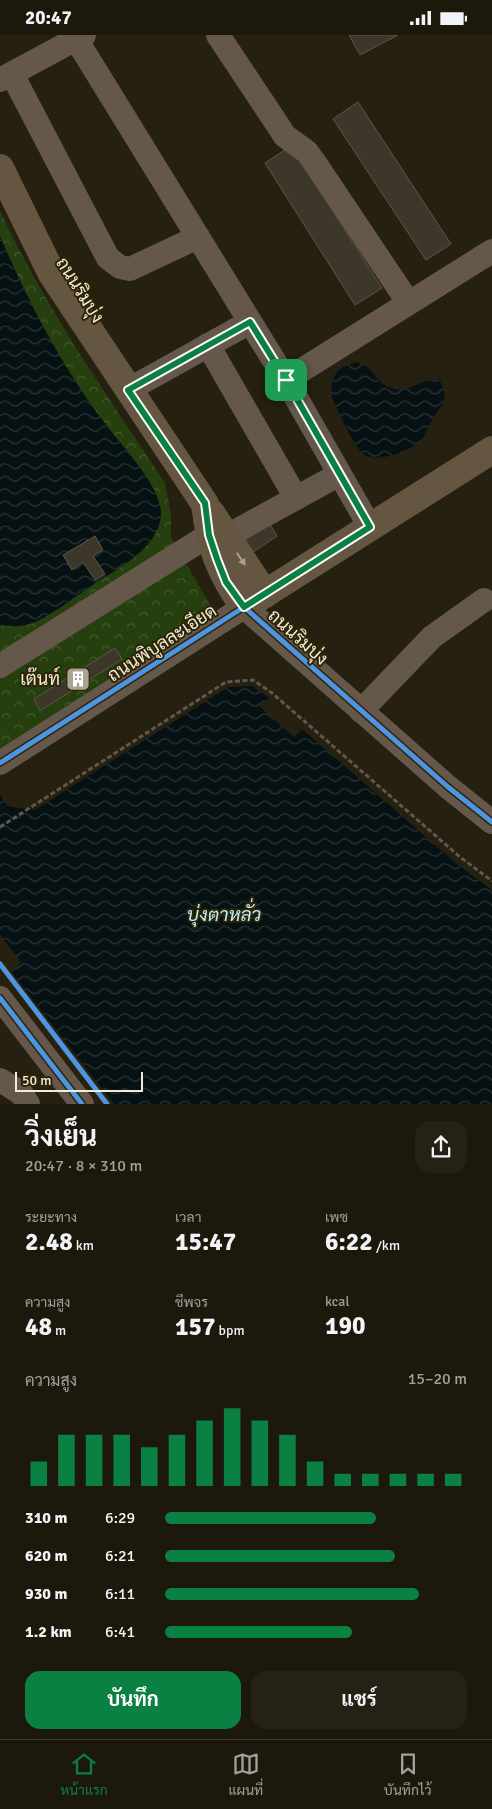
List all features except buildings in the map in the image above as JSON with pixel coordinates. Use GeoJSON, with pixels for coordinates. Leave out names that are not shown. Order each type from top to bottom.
{"type":"FeatureCollection","features":[{"type":"Feature","properties":{"kind":"main road","name":"ถนนริมบุ่ง"},"geometry":{"type":"LineString","coordinates":[[0,168],[52,274],[205,503],[218,535],[226,582],[254,601]]}},
{"type":"Feature","properties":{"kind":"main road","name":"ถนนพิบูลละเอียด"},"geometry":{"type":"LineString","coordinates":[[254,601],[492,450]]}},
{"type":"Feature","properties":{"kind":"street"},"geometry":{"type":"LineString","coordinates":[[218,35],[285,136],[306,152],[315,163],[408,302]]}},
{"type":"Feature","properties":{"kind":"street"},"geometry":{"type":"LineString","coordinates":[[198,237],[130,269],[120,267],[108,258],[6,77],[78,36],[286,380],[338,475],[370,527]]}},
{"type":"Feature","properties":{"kind":"street"},"geometry":{"type":"LineString","coordinates":[[286,380],[492,251]]}},
{"type":"Feature","properties":{"kind":"street"},"geometry":{"type":"LineString","coordinates":[[128,390],[250,322]]}},
{"type":"Feature","properties":{"kind":"street"},"geometry":{"type":"LineString","coordinates":[[208,345],[296,498]]}},
{"type":"Feature","properties":{"kind":"street"},"geometry":{"type":"LineString","coordinates":[[0,665],[218,535],[296,498],[338,475]]}},
{"type":"Feature","properties":{"kind":"street"},"geometry":{"type":"LineString","coordinates":[[361,711],[432,637],[484,600]]}},
{"type":"Feature","properties":{"kind":"street","name":"ถนนริมบุ่ง"},"geometry":{"type":"LineString","coordinates":[[254,601],[361,711],[448,787],[492,822]]}},
{"type":"Feature","properties":{"kind":"street","name":"ถนนพิบูลละเอียด"},"geometry":{"type":"LineString","coordinates":[[0,763],[254,601]]}},
{"type":"Feature","properties":{"kind":"street"},"geometry":{"type":"LineString","coordinates":[[0,998],[82,1104]]}},
{"type":"Feature","properties":{"kind":"street"},"geometry":{"type":"LineString","coordinates":[[0,1080],[21,1093],[28,1104]]}},
{"type":"Feature","properties":{"kind":"path"},"geometry":{"type":"LineString","coordinates":[[0,827],[226,682],[253,680],[272,693],[460,857],[492,881]]}},
{"type":"Feature","properties":{"kind":"green space"},"geometry":{"type":"Polygon","coordinates":[[[0,210],[17,246],[56,316],[165,483],[171,514],[171,537],[214,612],[0,752],[0,210]]]}},
{"type":"Feature","properties":{"kind":"water"},"geometry":{"type":"Polygon","coordinates":[[[0,236],[37,314],[65,365],[81,390],[137,463],[151,485],[157,496],[161,516],[153,538],[145,548],[125,564],[34,623],[16,626],[0,625],[0,236]]]}},
{"type":"Feature","properties":{"kind":"water"},"geometry":{"type":"Polygon","coordinates":[[[356,362],[367,367],[383,384],[394,389],[406,389],[428,381],[440,381],[444,394],[443,403],[421,440],[401,452],[385,457],[371,457],[360,451],[332,398],[331,391],[335,375],[343,367],[356,362]]]}},
{"type":"Feature","properties":{"kind":"water","name":"บุ่งตาหลั่ว"},"geometry":{"type":"Polygon","coordinates":[[[252,686],[269,698],[259,706],[294,737],[302,729],[457,864],[492,890],[492,1104],[114,1104],[12,973],[21,962],[0,935],[0,794],[7,806],[35,810],[228,687],[252,686]]]}},
{"type":"Feature","properties":{"kind":"cycle path"},"geometry":{"type":"LineString","coordinates":[[128,390],[250,322]]}},
{"type":"Feature","properties":{"kind":"cycle path"},"geometry":{"type":"LineString","coordinates":[[286,380],[370,527]]}},
{"type":"Feature","properties":{"kind":"cycle path"},"geometry":{"type":"LineString","coordinates":[[0,763],[244,607],[448,787],[492,822]]}},
{"type":"Feature","properties":{"kind":"cycle path"},"geometry":{"type":"LineString","coordinates":[[0,964],[107,1104]]}},
{"type":"Feature","properties":{"kind":"cycle path"},"geometry":{"type":"LineString","coordinates":[[0,998],[82,1104]]}},
{"type":"Feature","properties":{"kind":"place","name":"เต๊นท์"},"geometry":{"type":"Point","coordinates":[78,679]}},
{"type":"Feature","properties":{"kind":"route"},"geometry":{"type":"LineString","coordinates":[[250,322],[286,380],[338,475],[370,527],[244,607],[226,582],[217,559],[209,535],[205,503],[128,390],[250,322]]}}]}
